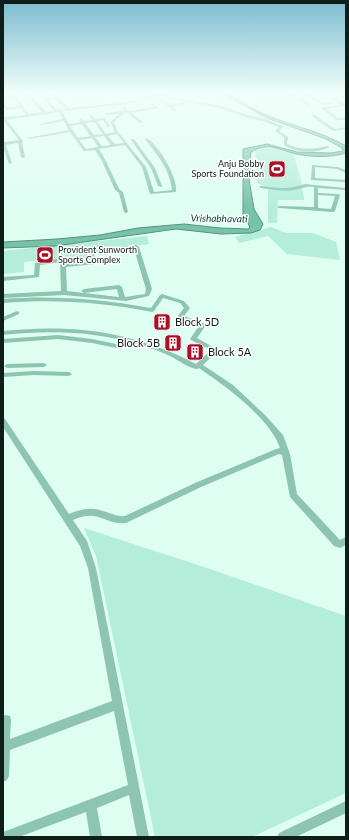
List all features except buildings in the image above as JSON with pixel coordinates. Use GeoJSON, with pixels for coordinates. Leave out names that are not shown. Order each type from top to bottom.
{"type":"FeatureCollection","features":[{"type":"Feature","properties":{"kind":"street"},"geometry":{"type":"LineString","coordinates":[[13,132],[20,142],[23,158]]}},
{"type":"Feature","properties":{"kind":"street"},"geometry":{"type":"LineString","coordinates":[[29,138],[64,132]]}},
{"type":"Feature","properties":{"kind":"street"},"geometry":{"type":"LineString","coordinates":[[72,132],[85,150],[126,144]]}},
{"type":"Feature","properties":{"kind":"street"},"geometry":{"type":"LineString","coordinates":[[90,132],[99,148],[117,190],[121,192],[126,212]]}},
{"type":"Feature","properties":{"kind":"street"},"geometry":{"type":"LineString","coordinates":[[279,132],[286,137],[285,144],[293,149],[311,151],[328,147]]}},
{"type":"Feature","properties":{"kind":"street"},"geometry":{"type":"LineString","coordinates":[[32,142],[117,133],[144,167],[152,193],[174,191],[173,177],[166,163],[147,139]]}},
{"type":"Feature","properties":{"kind":"street"},"geometry":{"type":"LineString","coordinates":[[105,134],[114,146]]}},
{"type":"Feature","properties":{"kind":"street"},"geometry":{"type":"LineString","coordinates":[[133,140],[144,153],[154,169],[160,186]]}},
{"type":"Feature","properties":{"kind":"street"},"geometry":{"type":"LineString","coordinates":[[10,163],[4,143],[20,142]]}},
{"type":"Feature","properties":{"kind":"street"},"geometry":{"type":"LineString","coordinates":[[135,154],[156,151]]}},
{"type":"Feature","properties":{"kind":"street"},"geometry":{"type":"LineString","coordinates":[[316,208],[317,194],[314,182],[313,166],[338,168],[346,172]]}},
{"type":"Feature","properties":{"kind":"street"},"geometry":{"type":"LineString","coordinates":[[261,187],[282,190],[295,189],[314,182],[344,181],[345,188],[314,182]]}},
{"type":"Feature","properties":{"kind":"street"},"geometry":{"type":"LineString","coordinates":[[279,207],[316,208],[333,211],[338,195],[317,194]]}},
{"type":"Feature","properties":{"kind":"street"},"geometry":{"type":"LineString","coordinates":[[63,266],[93,263],[91,252],[136,247],[149,289],[146,295],[137,298],[64,293]]}},
{"type":"Feature","properties":{"kind":"street"},"geometry":{"type":"LineString","coordinates":[[3,279],[37,276],[37,264],[62,260],[64,293]]}},
{"type":"Feature","properties":{"kind":"street"},"geometry":{"type":"LineString","coordinates":[[3,296],[64,293],[119,287],[122,298]]}},
{"type":"Feature","properties":{"kind":"street"},"geometry":{"type":"LineString","coordinates":[[3,301],[39,299],[84,300],[117,303],[152,310],[162,296],[182,302],[187,308],[180,317],[203,325],[193,339],[215,350],[198,366]]}},
{"type":"Feature","properties":{"kind":"street"},"geometry":{"type":"LineString","coordinates":[[3,319],[18,313]]}},
{"type":"Feature","properties":{"kind":"street"},"geometry":{"type":"LineString","coordinates":[[3,333],[74,330],[108,334],[153,346],[175,355],[197,367],[198,366],[231,387],[280,437],[284,445],[284,452],[293,495],[337,543],[340,544],[346,541]]}},
{"type":"Feature","properties":{"kind":"street"},"geometry":{"type":"LineString","coordinates":[[3,341],[58,337],[92,341],[121,347]]}},
{"type":"Feature","properties":{"kind":"street"},"geometry":{"type":"LineString","coordinates":[[7,366],[45,361],[44,367],[50,369],[48,373]]}},
{"type":"Feature","properties":{"kind":"street"},"geometry":{"type":"LineString","coordinates":[[3,375],[34,373],[69,374]]}},
{"type":"Feature","properties":{"kind":"street"},"geometry":{"type":"LineString","coordinates":[[4,423],[84,544],[92,568],[143,837]]}},
{"type":"Feature","properties":{"kind":"street"},"geometry":{"type":"LineString","coordinates":[[67,519],[88,512],[98,513],[120,521],[279,450],[284,452]]}},
{"type":"Feature","properties":{"kind":"street"},"geometry":{"type":"LineString","coordinates":[[4,746],[118,704]]}},
{"type":"Feature","properties":{"kind":"street"},"geometry":{"type":"LineString","coordinates":[[3,776],[6,720]]}},
{"type":"Feature","properties":{"kind":"street"},"geometry":{"type":"LineString","coordinates":[[4,837],[134,788]]}},
{"type":"Feature","properties":{"kind":"street"},"geometry":{"type":"LineString","coordinates":[[90,804],[96,837]]}},
{"type":"Feature","properties":{"kind":"street"},"geometry":{"type":"LineString","coordinates":[[283,837],[346,807]]}},
{"type":"Feature","properties":{"kind":"shaded area"},"geometry":{"type":"Polygon","coordinates":[[[307,132],[316,132],[335,140],[346,146],[346,153],[328,156],[308,156],[274,147],[264,147],[251,152],[249,179],[254,209],[263,224],[260,230],[251,233],[221,234],[176,229],[55,246],[3,248],[3,242],[100,235],[138,228],[184,224],[248,229],[250,227],[243,215],[243,149],[267,144],[297,152],[331,153],[343,151],[342,148],[326,139],[307,132]]]}},
{"type":"Feature","properties":{"kind":"shaded area","name":"Anju Bobby Sports Foundation"},"geometry":{"type":"Polygon","coordinates":[[[276,148],[294,155],[302,185],[280,189],[267,187],[257,183],[255,149],[276,148]]]}},
{"type":"Feature","properties":{"kind":"shaded area"},"geometry":{"type":"Polygon","coordinates":[[[301,188],[303,191],[304,200],[278,200],[277,223],[268,223],[268,190],[284,191],[301,188]]]}},
{"type":"Feature","properties":{"kind":"shaded area"},"geometry":{"type":"Polygon","coordinates":[[[271,227],[286,233],[313,233],[336,242],[340,260],[287,254],[268,236],[239,243],[235,237],[271,227]]]}},
{"type":"Feature","properties":{"kind":"shaded area","name":"Provident Sunworth Sports Complex"},"geometry":{"type":"Polygon","coordinates":[[[147,236],[149,244],[87,252],[87,259],[67,261],[65,258],[24,262],[24,272],[3,274],[3,251],[147,236]]]}},
{"type":"Feature","properties":{"kind":"shaded area"},"geometry":{"type":"Polygon","coordinates":[[[84,528],[201,566],[346,616],[346,793],[252,837],[155,837],[96,556],[84,528]]]}},
{"type":"Feature","properties":{"kind":"place","name":"Anju Bobby Sports Foundation"},"geometry":{"type":"Point","coordinates":[277,169]}},
{"type":"Feature","properties":{"kind":"place","name":"Provident Sunworth Sports Complex"},"geometry":{"type":"Point","coordinates":[45,255]}},
{"type":"Feature","properties":{"kind":"place","name":"Block 5D"},"geometry":{"type":"Point","coordinates":[162,322]}},
{"type":"Feature","properties":{"kind":"place","name":"Block 5B"},"geometry":{"type":"Point","coordinates":[173,343]}},
{"type":"Feature","properties":{"kind":"place","name":"Block 5A"},"geometry":{"type":"Point","coordinates":[195,352]}},
{"type":"Feature","properties":{"kind":"water label","name":"Vrishabhavati"},"geometry":{"type":"Point","coordinates":[219,218]}}]}
